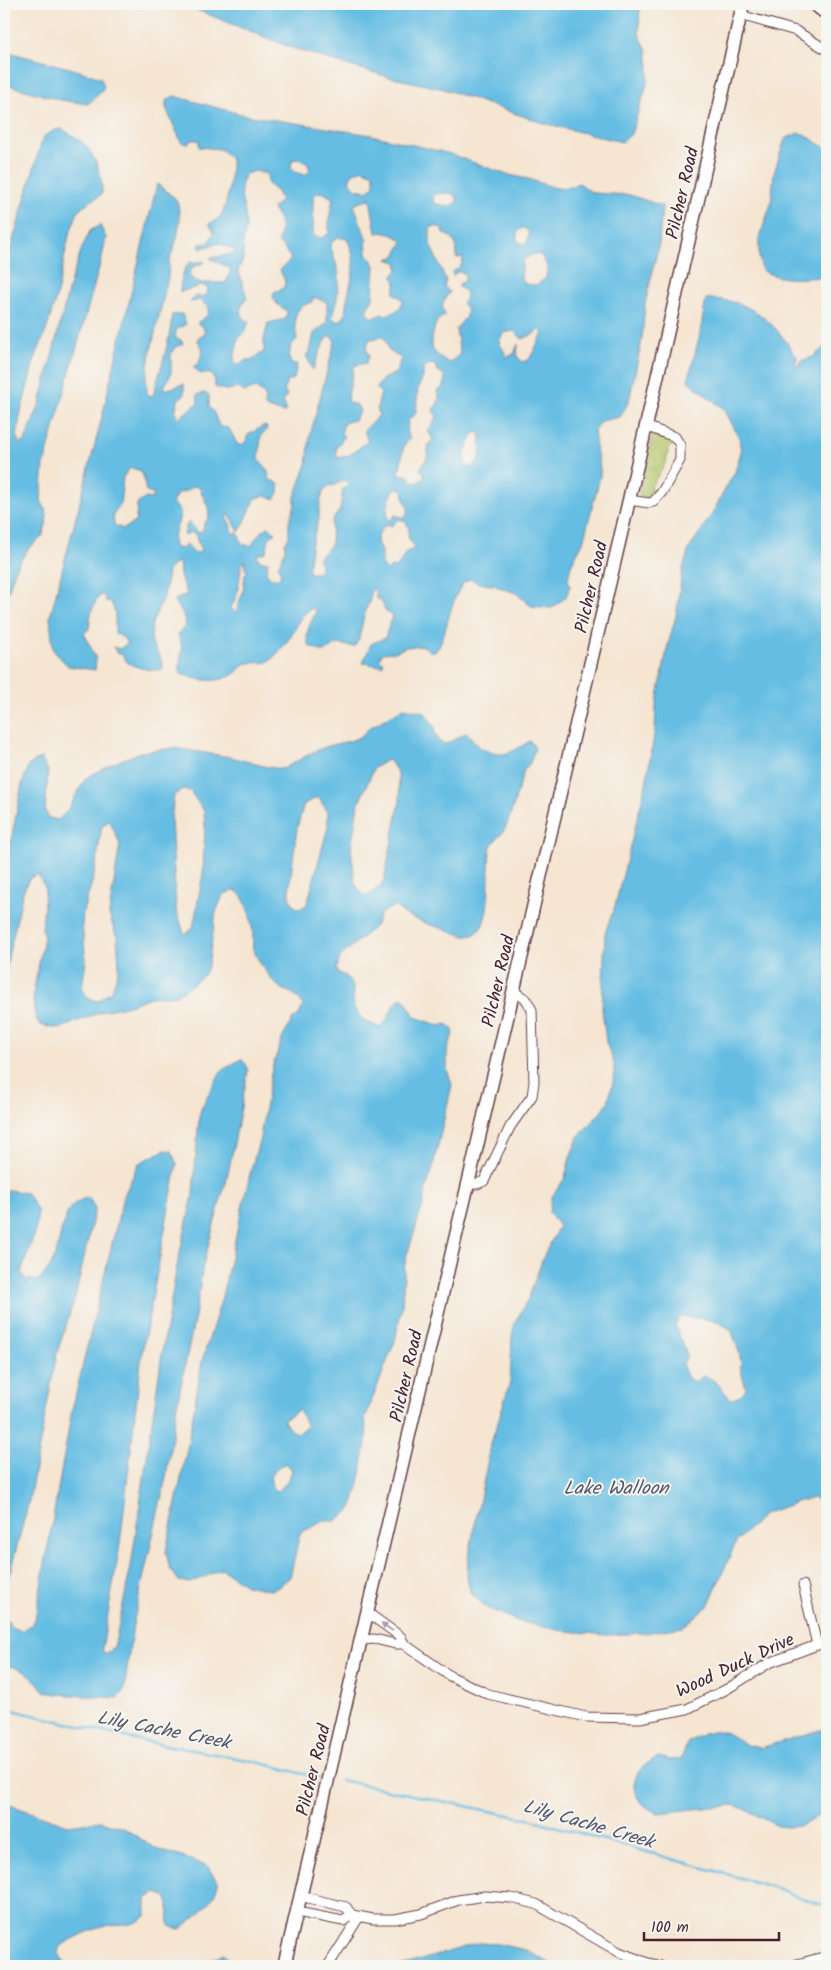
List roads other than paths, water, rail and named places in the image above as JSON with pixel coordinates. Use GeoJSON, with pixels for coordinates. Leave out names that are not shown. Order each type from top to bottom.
{"type":"FeatureCollection","features":[{"type":"Feature","properties":{"kind":"street"},"geometry":{"type":"LineString","coordinates":[[814,4],[827,14]]}},
{"type":"Feature","properties":{"kind":"street"},"geometry":{"type":"LineString","coordinates":[[741,9],[796,31],[827,50]]}},
{"type":"Feature","properties":{"kind":"street","name":"Pilcher Road"},"geometry":{"type":"LineString","coordinates":[[284,1966],[630,500],[741,9]]}},
{"type":"Feature","properties":{"kind":"street"},"geometry":{"type":"LineString","coordinates":[[630,500],[653,502],[662,492],[680,460],[680,445],[675,437],[646,426]]}},
{"type":"Feature","properties":{"kind":"street"},"geometry":{"type":"LineString","coordinates":[[468,1184],[477,1184],[484,1181],[510,1127],[532,1096],[534,1082],[532,1010],[526,999],[514,992]]}},
{"type":"Feature","properties":{"kind":"street"},"geometry":{"type":"LineString","coordinates":[[803,1584],[817,1645]]}},
{"type":"Feature","properties":{"kind":"street","name":"Wood Duck Drive"},"geometry":{"type":"LineString","coordinates":[[368,1613],[401,1637],[404,1644],[450,1676],[488,1694],[586,1717],[640,1718],[687,1709],[727,1689],[769,1663],[827,1643]]}},
{"type":"Feature","properties":{"kind":"street","name":"Wood Duck Drive"},"geometry":{"type":"LineString","coordinates":[[362,1640],[375,1639],[395,1644],[404,1644]]}},
{"type":"Feature","properties":{"kind":"street"},"geometry":{"type":"LineString","coordinates":[[300,1896],[346,1907],[355,1916]]}},
{"type":"Feature","properties":{"kind":"street"},"geometry":{"type":"LineString","coordinates":[[296,1912],[343,1921],[355,1916],[395,1919],[421,1914],[458,1900],[485,1896],[511,1898],[536,1904],[619,1952],[661,1966]]}},
{"type":"Feature","properties":{"kind":"street"},"geometry":{"type":"LineString","coordinates":[[327,1918],[330,1903]]}},
{"type":"Feature","properties":{"kind":"street"},"geometry":{"type":"LineString","coordinates":[[328,1966],[355,1916]]}},
{"type":"Feature","properties":{"kind":"street"},"geometry":{"type":"LineString","coordinates":[[790,1966],[827,1956]]}},
{"type":"Feature","properties":{"kind":"water"},"geometry":{"type":"Polygon","coordinates":[[[182,4],[640,4],[639,34],[647,50],[648,81],[631,134],[622,142],[543,123],[444,89],[389,77],[336,62],[287,46],[182,4]]]}},
{"type":"Feature","properties":{"kind":"water"},"geometry":{"type":"Polygon","coordinates":[[[4,51],[101,78],[104,87],[88,104],[60,100],[4,84],[4,51]]]}},
{"type":"Feature","properties":{"kind":"water"},"geometry":{"type":"Polygon","coordinates":[[[174,96],[244,115],[371,135],[447,153],[505,174],[556,188],[567,188],[579,183],[593,193],[630,195],[662,206],[659,243],[645,304],[642,339],[629,401],[620,417],[601,421],[594,431],[600,477],[583,542],[571,565],[568,579],[570,586],[566,597],[552,608],[531,606],[516,593],[470,579],[458,591],[436,651],[429,651],[424,646],[406,647],[395,652],[382,653],[379,659],[383,662],[383,666],[363,663],[371,644],[385,638],[392,616],[385,611],[382,601],[376,598],[376,592],[373,589],[370,593],[370,600],[365,611],[359,639],[354,647],[338,644],[324,652],[309,646],[307,633],[316,612],[313,608],[302,616],[288,640],[270,660],[264,663],[246,664],[234,674],[221,679],[199,679],[179,672],[182,648],[178,633],[186,626],[183,614],[174,602],[187,594],[180,576],[179,560],[168,571],[164,596],[152,623],[151,642],[161,659],[163,669],[144,669],[129,663],[122,654],[118,654],[113,647],[119,649],[127,644],[124,638],[115,633],[115,613],[111,602],[105,601],[105,596],[100,595],[92,611],[89,629],[84,633],[96,659],[95,670],[68,666],[53,650],[50,617],[99,429],[157,184],[175,198],[178,204],[180,219],[177,238],[169,261],[168,278],[150,354],[146,379],[147,394],[153,396],[167,346],[172,315],[182,314],[186,324],[176,330],[175,338],[181,340],[183,344],[175,347],[171,354],[171,374],[164,387],[165,390],[184,384],[184,395],[179,398],[175,411],[179,418],[198,403],[197,395],[204,393],[209,395],[209,407],[220,427],[229,428],[237,444],[245,443],[248,435],[263,426],[267,427],[266,431],[261,435],[259,459],[268,471],[269,479],[279,484],[279,493],[275,499],[266,496],[256,498],[239,532],[231,517],[228,515],[227,517],[234,534],[238,533],[242,544],[251,546],[259,534],[268,527],[276,532],[269,538],[266,552],[257,555],[259,560],[268,562],[266,572],[271,578],[279,578],[281,574],[278,566],[285,551],[285,543],[289,537],[289,522],[295,505],[295,497],[307,464],[310,436],[335,341],[329,336],[313,370],[306,355],[310,352],[314,333],[327,323],[327,302],[313,297],[312,302],[300,308],[297,312],[295,328],[297,340],[291,345],[289,358],[291,364],[297,364],[294,379],[287,381],[284,390],[287,395],[283,400],[286,409],[284,413],[265,407],[265,395],[256,388],[244,392],[239,388],[226,390],[215,387],[215,380],[211,374],[199,373],[193,367],[199,363],[203,349],[197,339],[205,334],[203,327],[197,323],[208,315],[209,308],[200,300],[190,302],[196,296],[202,297],[207,295],[208,288],[201,285],[180,292],[181,279],[185,268],[190,262],[205,262],[192,268],[189,274],[192,279],[202,283],[226,283],[231,269],[210,258],[232,254],[237,251],[218,243],[200,249],[200,244],[209,243],[214,232],[209,224],[219,218],[225,207],[230,181],[231,159],[220,149],[199,147],[199,140],[191,140],[188,144],[181,142],[166,108],[166,101],[174,96]],[[298,159],[292,160],[291,168],[295,172],[305,175],[310,170],[307,162],[298,159]],[[362,169],[352,174],[349,181],[356,189],[367,191],[374,186],[374,174],[362,169]],[[255,171],[245,174],[241,195],[246,228],[243,241],[243,259],[238,269],[247,298],[241,307],[242,316],[249,322],[242,336],[238,338],[234,363],[239,365],[246,360],[253,360],[264,351],[264,339],[268,323],[286,319],[287,311],[277,304],[273,297],[274,292],[284,288],[285,281],[280,270],[291,259],[284,248],[278,243],[280,225],[273,209],[281,199],[277,192],[268,184],[267,174],[255,171]],[[320,192],[315,194],[313,203],[313,236],[321,238],[329,234],[329,219],[333,199],[320,192]],[[450,193],[434,195],[433,203],[447,207],[457,203],[456,196],[450,193]],[[370,198],[354,205],[366,238],[367,254],[375,265],[373,299],[366,313],[373,318],[394,312],[399,309],[402,303],[403,300],[394,293],[396,281],[392,277],[398,270],[397,262],[387,259],[394,257],[403,242],[391,234],[376,233],[370,198]],[[434,226],[430,228],[430,244],[446,280],[444,287],[450,292],[443,303],[445,316],[438,320],[435,326],[432,347],[436,354],[449,363],[460,354],[456,329],[466,317],[467,309],[462,303],[465,301],[466,292],[459,287],[459,284],[465,281],[465,275],[462,272],[457,272],[453,276],[452,272],[460,266],[463,257],[456,258],[457,250],[453,240],[443,234],[442,228],[434,226]],[[525,228],[518,232],[518,242],[527,244],[529,233],[525,228]],[[338,237],[331,243],[339,282],[332,318],[338,322],[345,316],[353,269],[353,259],[347,239],[338,237]],[[533,254],[523,260],[521,277],[525,284],[537,285],[546,278],[547,266],[541,255],[533,254]],[[539,329],[534,334],[522,339],[514,331],[503,333],[499,342],[507,357],[514,354],[518,344],[517,356],[522,362],[529,360],[543,333],[539,329]],[[384,337],[370,339],[366,347],[369,356],[366,363],[354,366],[347,402],[357,405],[360,411],[354,420],[344,423],[341,433],[344,437],[336,448],[337,458],[350,455],[368,441],[364,431],[379,415],[377,408],[381,393],[376,388],[383,379],[396,373],[401,358],[389,351],[384,337]],[[429,364],[423,370],[423,377],[418,388],[416,413],[408,421],[407,433],[410,439],[404,445],[399,474],[409,476],[410,480],[417,483],[424,478],[424,473],[420,469],[427,458],[429,444],[433,439],[428,431],[437,417],[433,410],[438,403],[439,394],[436,392],[444,387],[445,376],[436,369],[436,365],[429,364]],[[478,432],[474,433],[465,452],[465,465],[472,468],[480,458],[481,435],[478,432]],[[130,468],[123,477],[120,505],[113,514],[114,525],[124,529],[136,521],[137,504],[146,498],[153,499],[153,494],[146,492],[143,476],[139,471],[130,468]],[[345,480],[332,486],[330,485],[323,491],[319,519],[312,542],[308,570],[311,574],[320,570],[319,557],[331,545],[332,521],[340,510],[343,489],[349,483],[345,480]],[[194,486],[177,494],[172,503],[181,513],[173,539],[174,547],[181,549],[187,544],[193,552],[199,553],[201,551],[195,534],[190,532],[184,535],[189,522],[199,533],[203,530],[204,524],[209,517],[208,507],[199,487],[194,486]],[[395,489],[387,511],[388,519],[391,520],[395,515],[404,518],[408,511],[408,505],[405,502],[403,490],[395,489]],[[398,519],[392,526],[387,524],[379,533],[377,542],[387,571],[391,567],[397,568],[406,552],[412,550],[414,546],[408,537],[409,530],[406,521],[398,519]],[[245,561],[241,564],[235,599],[231,607],[236,612],[243,591],[245,574],[247,573],[245,561]]]}},
{"type":"Feature","properties":{"kind":"water"},"geometry":{"type":"Polygon","coordinates":[[[62,129],[82,142],[91,153],[100,174],[102,194],[79,209],[69,235],[57,294],[47,328],[34,361],[20,416],[17,438],[20,444],[25,441],[40,404],[71,280],[82,248],[90,231],[100,225],[106,238],[44,464],[41,500],[47,514],[46,525],[42,537],[28,549],[16,567],[4,605],[4,272],[43,137],[55,130],[62,129]]]}},
{"type":"Feature","properties":{"kind":"water"},"geometry":{"type":"Polygon","coordinates":[[[798,133],[804,134],[827,149],[827,279],[823,277],[784,278],[769,274],[762,270],[759,257],[759,239],[771,204],[774,173],[785,139],[798,133]]]}},
{"type":"Feature","properties":{"kind":"water","name":"Lake Walloon"},"geometry":{"type":"Polygon","coordinates":[[[706,299],[739,304],[765,319],[781,335],[797,357],[795,366],[798,367],[800,361],[813,357],[827,345],[827,1508],[814,1498],[799,1501],[764,1514],[736,1542],[708,1606],[683,1627],[645,1633],[606,1635],[557,1630],[518,1621],[487,1608],[470,1592],[467,1577],[468,1559],[491,1444],[510,1383],[512,1337],[515,1323],[529,1297],[543,1258],[559,1226],[549,1213],[551,1198],[565,1178],[570,1157],[579,1136],[608,1102],[614,1078],[614,1063],[606,1042],[602,1009],[605,933],[615,906],[646,784],[655,730],[656,706],[668,645],[676,616],[682,572],[689,549],[712,514],[735,472],[741,452],[739,438],[725,410],[688,381],[699,338],[706,299]],[[682,1316],[675,1325],[687,1354],[683,1366],[687,1377],[695,1382],[704,1375],[719,1385],[730,1399],[734,1399],[743,1393],[746,1388],[741,1371],[740,1355],[731,1329],[716,1321],[682,1316]]]}},
{"type":"Feature","properties":{"kind":"water"},"geometry":{"type":"Polygon","coordinates":[[[404,708],[424,712],[435,727],[434,731],[440,743],[446,744],[466,733],[480,747],[494,754],[512,751],[530,741],[535,748],[530,763],[524,770],[503,832],[491,847],[486,914],[482,926],[475,934],[465,936],[422,922],[408,916],[394,906],[381,913],[375,926],[340,957],[336,969],[338,973],[346,976],[353,987],[353,1006],[363,1020],[380,1028],[387,1020],[395,1004],[403,997],[415,1017],[441,1026],[449,1025],[454,1031],[447,1052],[447,1069],[452,1085],[423,1205],[405,1261],[402,1306],[395,1341],[365,1418],[367,1436],[359,1484],[351,1510],[335,1521],[324,1521],[300,1533],[290,1577],[277,1588],[270,1590],[246,1585],[222,1569],[190,1583],[179,1581],[170,1569],[166,1552],[188,1444],[202,1361],[221,1301],[260,1138],[272,1068],[282,1039],[303,1006],[297,997],[274,982],[260,963],[253,948],[253,932],[246,904],[239,893],[234,890],[223,895],[216,912],[208,967],[203,976],[187,988],[176,995],[150,997],[129,1005],[103,1011],[59,1029],[40,1025],[36,1017],[33,999],[43,940],[45,887],[37,874],[29,879],[23,892],[9,953],[4,987],[4,877],[22,784],[29,765],[41,758],[48,771],[45,811],[49,818],[58,820],[67,811],[86,778],[112,764],[141,752],[173,748],[231,757],[267,767],[283,769],[315,751],[360,737],[369,728],[404,708]],[[387,760],[374,768],[358,805],[351,848],[355,883],[362,894],[368,896],[384,880],[400,801],[398,774],[391,762],[387,760]],[[184,789],[174,795],[171,820],[176,909],[186,934],[193,928],[203,874],[205,826],[204,811],[190,791],[184,789]],[[318,797],[304,804],[297,828],[289,897],[295,907],[300,909],[307,904],[328,827],[328,812],[318,797]],[[110,821],[102,825],[94,876],[83,911],[82,925],[86,960],[82,988],[89,999],[98,1001],[112,990],[119,963],[117,938],[109,914],[120,844],[110,821]],[[299,1410],[285,1418],[284,1421],[290,1430],[298,1433],[307,1426],[299,1410]],[[286,1463],[278,1468],[271,1477],[274,1490],[277,1491],[287,1482],[292,1470],[286,1463]]]}},
{"type":"Feature","properties":{"kind":"water"},"geometry":{"type":"Polygon","coordinates":[[[241,1059],[246,1064],[248,1071],[229,1169],[203,1265],[175,1415],[166,1477],[133,1624],[124,1692],[117,1698],[56,1694],[44,1691],[25,1672],[14,1667],[4,1666],[4,1193],[9,1190],[27,1193],[38,1212],[35,1233],[21,1272],[25,1279],[36,1281],[44,1274],[55,1257],[66,1216],[71,1207],[88,1197],[95,1208],[76,1294],[57,1353],[28,1505],[6,1587],[5,1616],[11,1627],[21,1631],[35,1620],[72,1410],[123,1198],[139,1163],[165,1150],[171,1151],[177,1164],[142,1353],[120,1544],[102,1649],[105,1654],[114,1648],[131,1566],[164,1340],[178,1261],[193,1195],[199,1117],[201,1109],[221,1071],[241,1059]]]}},
{"type":"Feature","properties":{"kind":"water"},"geometry":{"type":"Polygon","coordinates":[[[827,1728],[827,1805],[823,1811],[805,1824],[783,1827],[732,1805],[658,1813],[644,1805],[636,1794],[635,1780],[644,1766],[658,1757],[670,1760],[681,1759],[688,1742],[704,1734],[718,1731],[727,1733],[747,1745],[760,1748],[827,1728]]]}},
{"type":"Feature","properties":{"kind":"water"},"geometry":{"type":"Polygon","coordinates":[[[4,1803],[68,1825],[100,1821],[124,1828],[156,1849],[208,1867],[218,1883],[213,1897],[204,1909],[180,1929],[171,1927],[169,1922],[169,1903],[167,1899],[156,1893],[146,1899],[146,1916],[141,1920],[131,1924],[100,1928],[59,1947],[59,1954],[67,1966],[12,1966],[4,1950],[4,1803]]]}},
{"type":"Feature","properties":{"kind":"water"},"geometry":{"type":"Polygon","coordinates":[[[478,1943],[497,1944],[526,1950],[555,1966],[401,1966],[478,1943]]]}},
{"type":"Feature","properties":{"kind":"water"},"geometry":{"type":"Polygon","coordinates":[[[224,1953],[230,1962],[230,1966],[199,1966],[224,1953]]]}},
{"type":"Feature","properties":{"kind":"waterway","name":"Lily Cache Creek"},"geometry":{"type":"LineString","coordinates":[[4,1708],[138,1740],[253,1761],[319,1778]]}},
{"type":"Feature","properties":{"kind":"waterway","name":"Lily Cache Creek"},"geometry":{"type":"LineString","coordinates":[[340,1780],[533,1820],[776,1888],[815,1903],[827,1905]]}}]}
